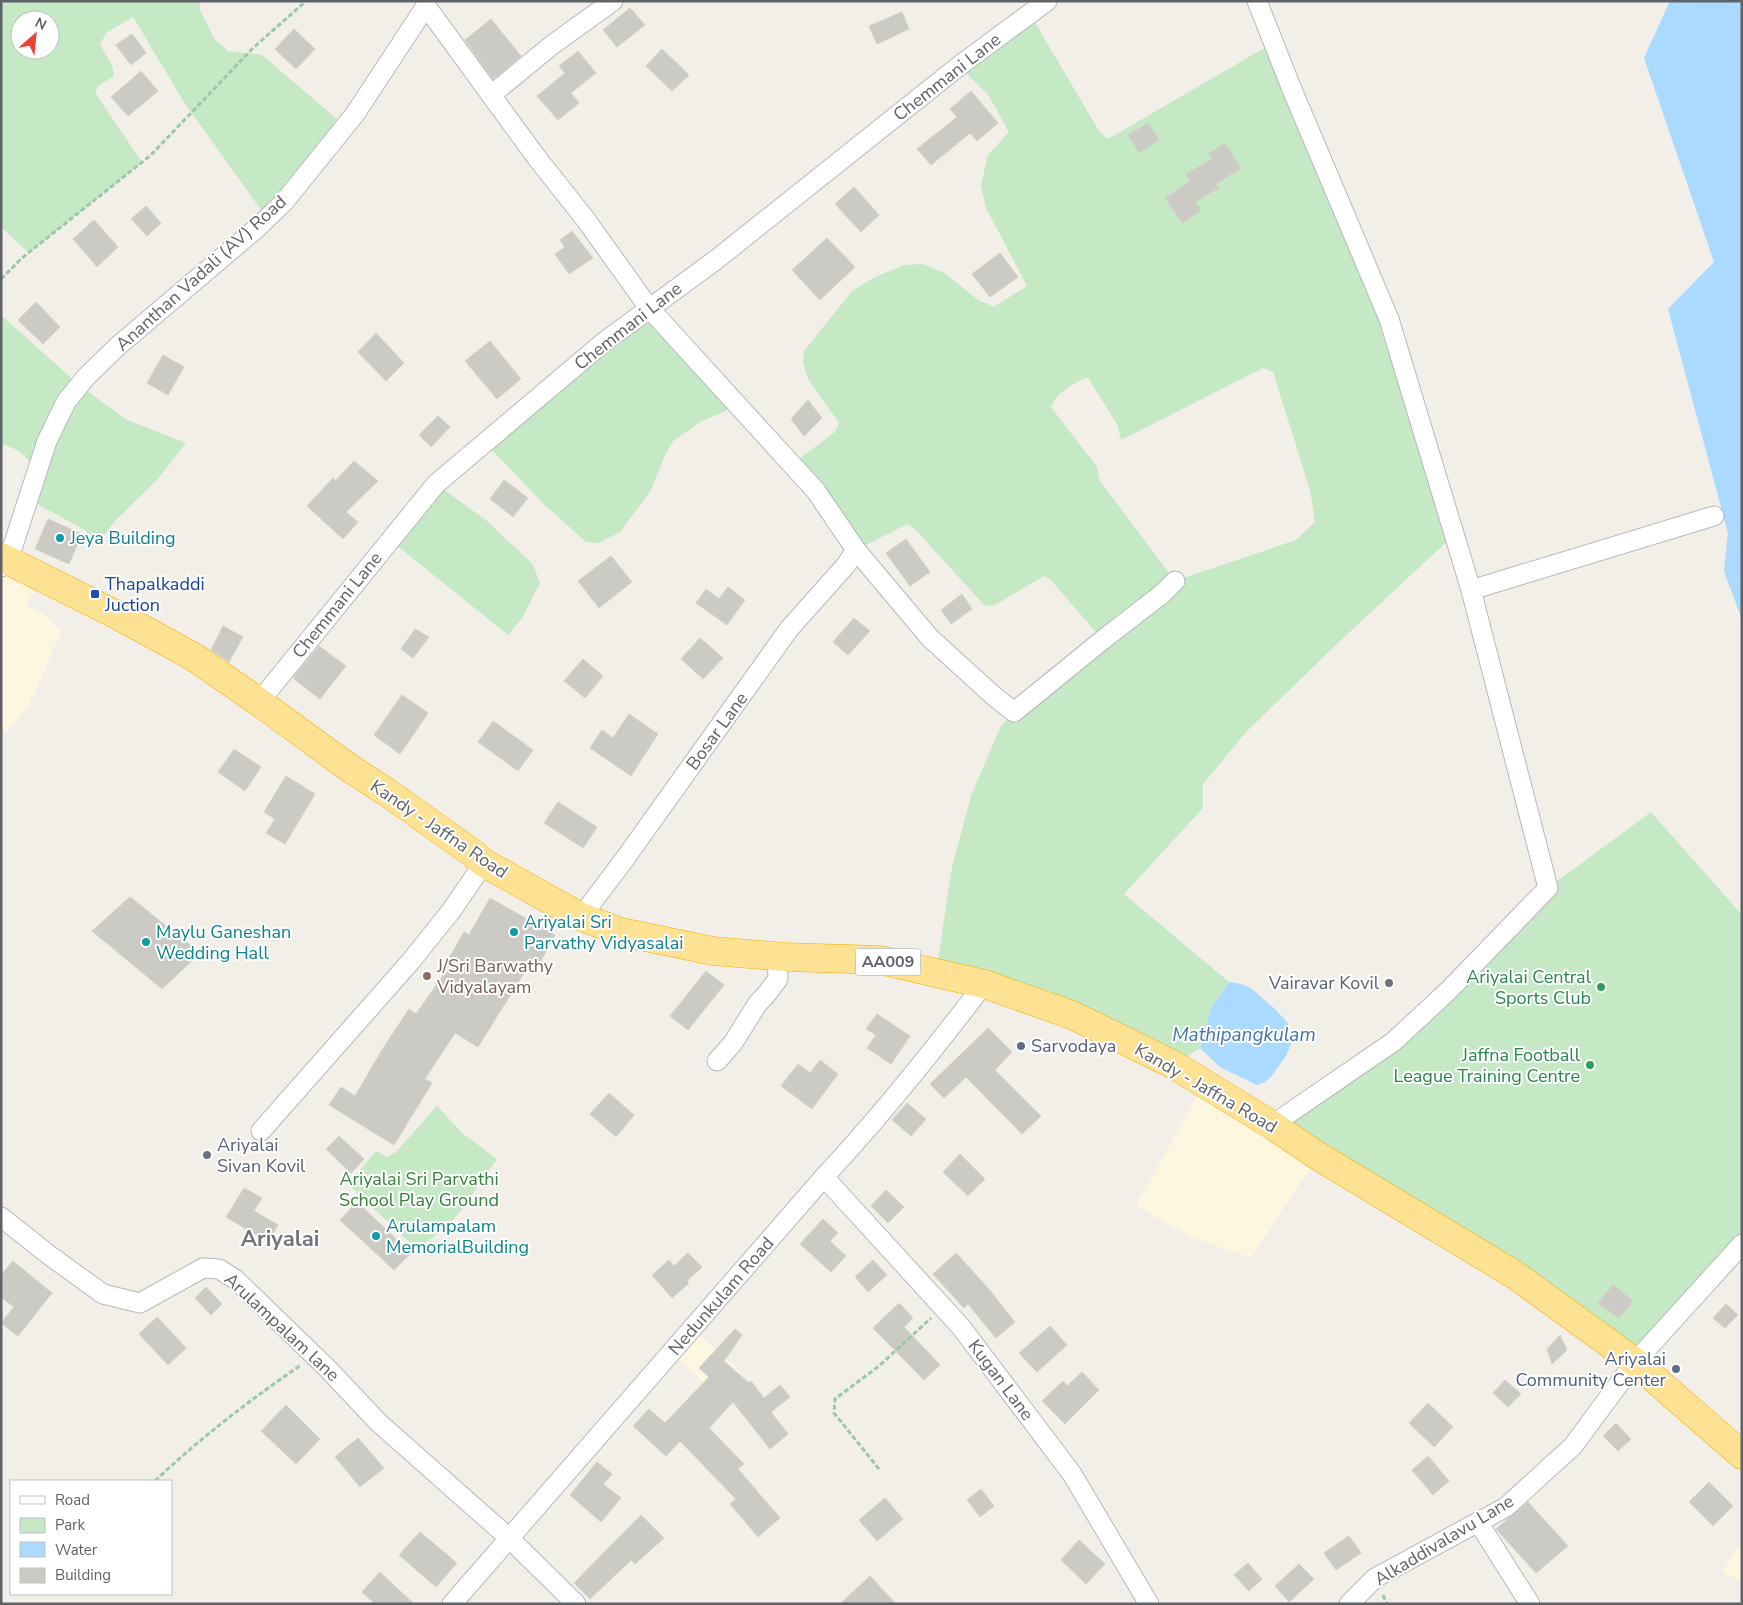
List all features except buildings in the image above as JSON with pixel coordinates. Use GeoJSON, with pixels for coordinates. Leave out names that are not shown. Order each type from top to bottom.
{"type":"FeatureCollection","features":[{"type":"Feature","properties":{"kind":"highway","name":"Kandy - Jaffna Road"},"geometry":{"type":"LineString","coordinates":[[3,562],[117,615],[194,657],[484,863],[581,917],[620,932],[713,951],[777,956],[880,960],[984,984],[1072,1015],[1174,1065],[1272,1125],[1318,1156],[1515,1275],[1635,1362],[1742,1455]]}},
{"type":"Feature","properties":{"kind":"street"},"geometry":{"type":"LineString","coordinates":[[491,95],[552,45],[613,1]]}},
{"type":"Feature","properties":{"kind":"street","name":"Chemmani Lane"},"geometry":{"type":"LineString","coordinates":[[259,702],[436,484],[604,342],[717,259],[959,66],[1047,1]]}},
{"type":"Feature","properties":{"kind":"street"},"geometry":{"type":"LineString","coordinates":[[1257,1],[1291,87],[1389,319],[1471,590],[1548,888],[1448,991],[1393,1042],[1272,1125]]}},
{"type":"Feature","properties":{"kind":"street"},"geometry":{"type":"LineString","coordinates":[[426,3],[537,158],[586,220],[649,308],[816,491],[856,550],[930,638],[1014,712],[1162,594],[1175,581]]}},
{"type":"Feature","properties":{"kind":"street","name":"Ananthan Vadali (AV) Road"},"geometry":{"type":"LineString","coordinates":[[3,562],[47,441],[66,402],[86,377],[118,346],[257,228],[284,202],[355,114],[426,3]]}},
{"type":"Feature","properties":{"kind":"street"},"geometry":{"type":"LineString","coordinates":[[1471,590],[1714,516]]}},
{"type":"Feature","properties":{"kind":"street","name":"Bosar Lane"},"geometry":{"type":"LineString","coordinates":[[581,917],[789,629],[856,550]]}},
{"type":"Feature","properties":{"kind":"street"},"geometry":{"type":"LineString","coordinates":[[262,1131],[411,961],[451,911],[484,863]]}},
{"type":"Feature","properties":{"kind":"street"},"geometry":{"type":"LineString","coordinates":[[717,1061],[733,1043],[758,1003],[778,978],[777,956]]}},
{"type":"Feature","properties":{"kind":"street","name":"Nedunkulam Road"},"geometry":{"type":"LineString","coordinates":[[452,1604],[824,1177],[867,1131],[984,984]]}},
{"type":"Feature","properties":{"kind":"street","name":"Kugan Lane"},"geometry":{"type":"LineString","coordinates":[[824,1177],[961,1327],[1072,1474],[1149,1604]]}},
{"type":"Feature","properties":{"kind":"street","name":"Arulampalam lane"},"geometry":{"type":"LineString","coordinates":[[1,1217],[103,1294],[140,1304],[203,1268],[219,1268],[235,1280],[314,1355],[379,1423],[509,1538]]}},
{"type":"Feature","properties":{"kind":"street","name":"Alkaddivalavu Lane"},"geometry":{"type":"LineString","coordinates":[[1350,1604],[1375,1578],[1506,1507],[1573,1446],[1635,1362],[1742,1244]]}},
{"type":"Feature","properties":{"kind":"street"},"geometry":{"type":"LineString","coordinates":[[1478,1522],[1530,1604]]}},
{"type":"Feature","properties":{"kind":"street"},"geometry":{"type":"LineString","coordinates":[[509,1538],[576,1604]]}},
{"type":"Feature","properties":{"kind":"path"},"geometry":{"type":"LineString","coordinates":[[1,279],[22,258],[151,155],[252,49],[306,1]]}},
{"type":"Feature","properties":{"kind":"path"},"geometry":{"type":"LineString","coordinates":[[880,1469],[834,1413],[835,1399],[879,1366],[925,1325],[942,1307]]}},
{"type":"Feature","properties":{"kind":"path"},"geometry":{"type":"LineString","coordinates":[[156,1480],[228,1418],[314,1355]]}},
{"type":"Feature","properties":{"kind":"shaded area"},"geometry":{"type":"Polygon","coordinates":[[[1,557],[40,577],[27,605],[46,616],[61,631],[26,709],[7,732],[1,728],[1,557]]]}},
{"type":"Feature","properties":{"kind":"shaded area"},"geometry":{"type":"Polygon","coordinates":[[[1204,1084],[1318,1156],[1251,1258],[1194,1238],[1136,1206],[1204,1084]]]}},
{"type":"Feature","properties":{"kind":"shaded area"},"geometry":{"type":"Polygon","coordinates":[[[692,1329],[740,1371],[737,1385],[721,1400],[672,1352],[692,1329]]]}},
{"type":"Feature","properties":{"kind":"shaded area"},"geometry":{"type":"Polygon","coordinates":[[[1742,1542],[1742,1581],[1722,1572],[1742,1542]]]}},
{"type":"Feature","properties":{"kind":"green space"},"geometry":{"type":"Polygon","coordinates":[[[1,1],[200,1],[200,10],[215,40],[228,51],[262,55],[345,126],[267,218],[184,102],[133,17],[106,33],[100,45],[112,65],[114,76],[98,86],[95,93],[142,162],[29,253],[1,227],[1,1]]]}},
{"type":"Feature","properties":{"kind":"green space"},"geometry":{"type":"Polygon","coordinates":[[[1030,14],[1099,131],[1108,139],[1273,43],[1389,319],[1454,535],[1246,732],[1203,784],[1203,808],[1124,894],[1229,982],[1211,1008],[1200,1048],[1174,1065],[936,973],[952,867],[972,793],[1001,726],[1014,712],[1102,639],[1049,578],[1044,576],[995,605],[985,606],[914,528],[907,524],[856,550],[791,465],[835,432],[839,423],[808,379],[803,363],[804,351],[852,291],[875,277],[905,265],[923,264],[946,274],[978,300],[994,307],[1027,286],[986,208],[981,185],[988,155],[1009,132],[989,96],[959,66],[1030,14]],[[1263,368],[1121,440],[1117,424],[1088,378],[1066,389],[1053,402],[1051,407],[1097,467],[1100,481],[1175,581],[1296,540],[1315,522],[1310,490],[1273,372],[1263,368]]]}},
{"type":"Feature","properties":{"kind":"green space"},"geometry":{"type":"Polygon","coordinates":[[[649,308],[735,404],[724,412],[702,421],[673,441],[664,457],[651,490],[620,532],[599,543],[586,542],[546,506],[485,443],[649,308]]]}},
{"type":"Feature","properties":{"kind":"green space"},"geometry":{"type":"Polygon","coordinates":[[[1,315],[79,385],[127,420],[186,443],[157,480],[114,522],[97,545],[85,530],[28,499],[37,469],[17,450],[1,444],[1,315]]]}},
{"type":"Feature","properties":{"kind":"green space"},"geometry":{"type":"Polygon","coordinates":[[[436,484],[487,521],[533,565],[540,583],[522,618],[508,635],[390,540],[436,484]]]}},
{"type":"Feature","properties":{"kind":"green space","name":"Jaffna Football League Training Centre"},"geometry":{"type":"Polygon","coordinates":[[[1651,812],[1742,915],[1742,1244],[1635,1362],[1272,1125],[1393,1042],[1548,888],[1651,812]]]}},
{"type":"Feature","properties":{"kind":"green space","name":"Ariyalai Sri Parvathi School Play Ground"},"geometry":{"type":"Polygon","coordinates":[[[437,1106],[462,1133],[497,1159],[447,1227],[417,1249],[352,1188],[354,1177],[376,1151],[387,1157],[396,1152],[437,1106]]]}},
{"type":"Feature","properties":{"kind":"water"},"geometry":{"type":"Polygon","coordinates":[[[1670,1],[1742,1],[1742,620],[1724,571],[1728,533],[1668,309],[1714,262],[1644,58],[1670,1]]]}},
{"type":"Feature","properties":{"kind":"water","name":"Mathipangkulam"},"geometry":{"type":"Polygon","coordinates":[[[1229,982],[1251,988],[1287,1022],[1291,1033],[1291,1044],[1286,1056],[1270,1078],[1257,1085],[1220,1067],[1200,1048],[1211,1008],[1229,982]]]}},
{"type":"Feature","properties":{"kind":"place","name":"Jeya Building"},"geometry":{"type":"Point","coordinates":[60,538]}},
{"type":"Feature","properties":{"kind":"place","name":"Thapalkaddi Juction"},"geometry":{"type":"Point","coordinates":[95,594]}},
{"type":"Feature","properties":{"kind":"place","name":"Ariyalai Sri Parvathy Vidyasalai"},"geometry":{"type":"Point","coordinates":[514,932]}},
{"type":"Feature","properties":{"kind":"place","name":"Maylu Ganeshan Wedding Hall"},"geometry":{"type":"Point","coordinates":[146,942]}},
{"type":"Feature","properties":{"kind":"place","name":"J/Sri Barwathy Vidyalayam"},"geometry":{"type":"Point","coordinates":[427,976]}},
{"type":"Feature","properties":{"kind":"place","name":"Vairavar Kovil"},"geometry":{"type":"Point","coordinates":[1389,983]}},
{"type":"Feature","properties":{"kind":"place","name":"Ariyalai Central Sports Club"},"geometry":{"type":"Point","coordinates":[1601,987]}},
{"type":"Feature","properties":{"kind":"place","name":"Sarvodaya"},"geometry":{"type":"Point","coordinates":[1021,1046]}},
{"type":"Feature","properties":{"kind":"place","name":"Jaffna Football League Training Centre"},"geometry":{"type":"Point","coordinates":[1590,1065]}},
{"type":"Feature","properties":{"kind":"place","name":"Ariyalai Sivan Kovil"},"geometry":{"type":"Point","coordinates":[207,1155]}},
{"type":"Feature","properties":{"kind":"place","name":"Arulampalam MemorialBuilding"},"geometry":{"type":"Point","coordinates":[376,1236]}},
{"type":"Feature","properties":{"kind":"place","name":"Ariyalai Community Center"},"geometry":{"type":"Point","coordinates":[1676,1369]}},
{"type":"Feature","properties":{"kind":"district","name":"Ariyalai"},"geometry":{"type":"Point","coordinates":[280,1239]}}]}
